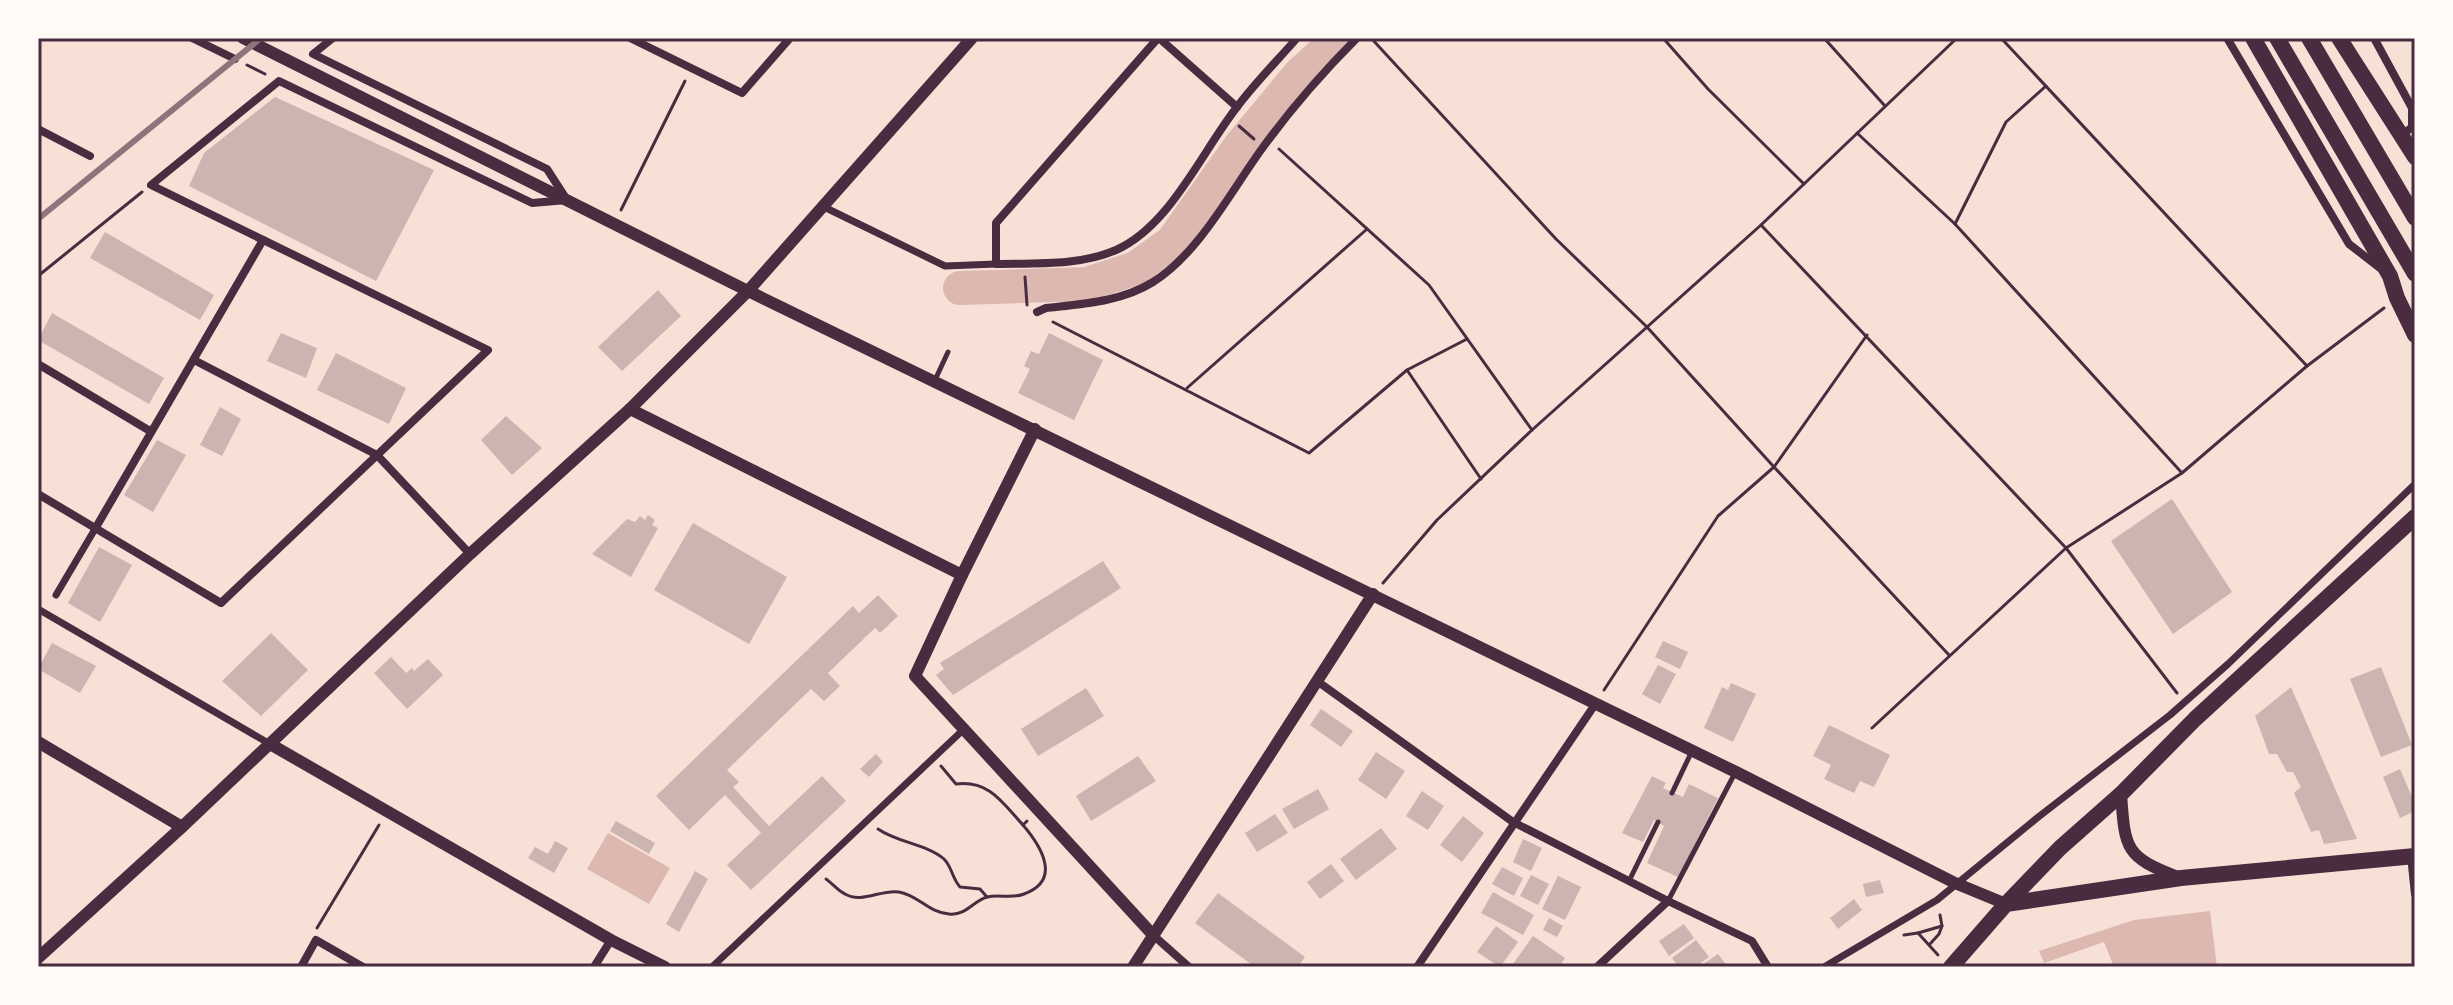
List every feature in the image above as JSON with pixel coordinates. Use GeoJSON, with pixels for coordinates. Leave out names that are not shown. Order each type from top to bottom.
{"type":"FeatureCollection","features":[{"type":"Feature","properties":{"kind":"main road"},"geometry":{"type":"LineString","coordinates":[[2277,38],[2415,274]]}},
{"type":"Feature","properties":{"kind":"main road"},"geometry":{"type":"LineString","coordinates":[[2309,38],[2415,218]]}},
{"type":"Feature","properties":{"kind":"main road"},"geometry":{"type":"LineString","coordinates":[[2339,38],[2415,157]]}},
{"type":"Feature","properties":{"kind":"main road"},"geometry":{"type":"LineString","coordinates":[[2254,39],[2390,276],[2415,335]]}},
{"type":"Feature","properties":{"kind":"main road"},"geometry":{"type":"LineString","coordinates":[[1944,961],[2006,904],[2060,848],[2121,794],[2195,719],[2415,517]]}},
{"type":"Feature","properties":{"kind":"main road"},"geometry":{"type":"LineString","coordinates":[[2006,904],[2181,878],[2413,856]]}},
{"type":"Feature","properties":{"kind":"street"},"geometry":{"type":"LineString","coordinates":[[192,38],[235,59]]}},
{"type":"Feature","properties":{"kind":"street"},"geometry":{"type":"LineString","coordinates":[[243,38],[748,291],[1692,750],[1955,883],[2006,904]]}},
{"type":"Feature","properties":{"kind":"street"},"geometry":{"type":"LineString","coordinates":[[333,38],[313,54],[547,169],[567,200]]}},
{"type":"Feature","properties":{"kind":"street"},"geometry":{"type":"LineString","coordinates":[[630,38],[742,93],[790,38]]}},
{"type":"Feature","properties":{"kind":"street"},"geometry":{"type":"LineString","coordinates":[[38,958],[182,827],[470,554],[630,409],[748,291],[972,38]]}},
{"type":"Feature","properties":{"kind":"street"},"geometry":{"type":"LineString","coordinates":[[996,264],[996,223],[1158,38],[1237,107]]}},
{"type":"Feature","properties":{"kind":"street"},"geometry":{"type":"LineString","coordinates":[[822,206],[945,266],[1088,259],[1116,250],[1142,236],[1159,218],[1237,107],[1297,38]]}},
{"type":"Feature","properties":{"kind":"street"},"geometry":{"type":"LineString","coordinates":[[1037,312],[1125,296],[1152,283],[1173,267],[1196,243],[1264,141],[1304,93],[1357,38]]}},
{"type":"Feature","properties":{"kind":"street"},"geometry":{"type":"LineString","coordinates":[[2227,38],[2349,244],[2390,276]]}},
{"type":"Feature","properties":{"kind":"street"},"geometry":{"type":"LineString","coordinates":[[2389,38],[2376,41],[2412,108],[2412,127],[2401,136]]}},
{"type":"Feature","properties":{"kind":"street"},"geometry":{"type":"LineString","coordinates":[[38,494],[221,603],[488,350],[151,185],[279,81],[532,203],[567,200]]}},
{"type":"Feature","properties":{"kind":"street"},"geometry":{"type":"LineString","coordinates":[[410,122],[418,105]]}},
{"type":"Feature","properties":{"kind":"street"},"geometry":{"type":"LineString","coordinates":[[38,129],[90,156]]}},
{"type":"Feature","properties":{"kind":"street"},"geometry":{"type":"LineString","coordinates":[[461,169],[470,152]]}},
{"type":"Feature","properties":{"kind":"street"},"geometry":{"type":"LineString","coordinates":[[56,595],[263,240]]}},
{"type":"Feature","properties":{"kind":"street"},"geometry":{"type":"LineString","coordinates":[[194,360],[377,455],[470,554]]}},
{"type":"Feature","properties":{"kind":"street"},"geometry":{"type":"LineString","coordinates":[[38,364],[150,431]]}},
{"type":"Feature","properties":{"kind":"street"},"geometry":{"type":"LineString","coordinates":[[630,409],[962,575]]}},
{"type":"Feature","properties":{"kind":"street"},"geometry":{"type":"LineString","coordinates":[[1035,429],[915,676],[1153,935],[1189,967]]}},
{"type":"Feature","properties":{"kind":"street"},"geometry":{"type":"LineString","coordinates":[[1824,967],[1937,900],[2183,702],[2228,664],[2415,484]]}},
{"type":"Feature","properties":{"kind":"street"},"geometry":{"type":"LineString","coordinates":[[1133,967],[1373,594]]}},
{"type":"Feature","properties":{"kind":"street"},"geometry":{"type":"LineString","coordinates":[[38,609],[611,940],[665,967]]}},
{"type":"Feature","properties":{"kind":"street"},"geometry":{"type":"LineString","coordinates":[[1317,681],[1513,822],[1752,941],[1768,967]]}},
{"type":"Feature","properties":{"kind":"street"},"geometry":{"type":"LineString","coordinates":[[1417,967],[1596,703]]}},
{"type":"Feature","properties":{"kind":"street"},"geometry":{"type":"LineString","coordinates":[[712,967],[964,729]]}},
{"type":"Feature","properties":{"kind":"street"},"geometry":{"type":"LineString","coordinates":[[38,742],[182,827]]}},
{"type":"Feature","properties":{"kind":"street"},"geometry":{"type":"LineString","coordinates":[[2121,794],[2124,831],[2131,849],[2144,865],[2181,878]]}},
{"type":"Feature","properties":{"kind":"street"},"geometry":{"type":"LineString","coordinates":[[2413,856],[2415,894]]}},
{"type":"Feature","properties":{"kind":"street"},"geometry":{"type":"LineString","coordinates":[[1597,967],[1668,901]]}},
{"type":"Feature","properties":{"kind":"street"},"geometry":{"type":"LineString","coordinates":[[301,967],[316,940],[363,967]]}},
{"type":"Feature","properties":{"kind":"street"},"geometry":{"type":"LineString","coordinates":[[594,967],[611,940]]}},
{"type":"Feature","properties":{"kind":"lane"},"geometry":{"type":"LineString","coordinates":[[935,381],[948,352]]}},
{"type":"Feature","properties":{"kind":"lane"},"geometry":{"type":"LineString","coordinates":[[1672,793],[1692,750]]}},
{"type":"Feature","properties":{"kind":"lane"},"geometry":{"type":"LineString","coordinates":[[1668,901],[1736,772]]}},
{"type":"Feature","properties":{"kind":"lane"},"geometry":{"type":"LineString","coordinates":[[1629,881],[1658,822]]}},
{"type":"Feature","properties":{"kind":"path"},"geometry":{"type":"LineString","coordinates":[[1371,38],[1556,239],[1647,327],[1949,655]]}},
{"type":"Feature","properties":{"kind":"path"},"geometry":{"type":"LineString","coordinates":[[1663,38],[1708,89],[1804,184]]}},
{"type":"Feature","properties":{"kind":"path"},"geometry":{"type":"LineString","coordinates":[[1824,38],[1885,106]]}},
{"type":"Feature","properties":{"kind":"path"},"geometry":{"type":"LineString","coordinates":[[1373,594],[1437,520],[1532,430],[1761,225],[1957,38]]}},
{"type":"Feature","properties":{"kind":"path"},"geometry":{"type":"LineString","coordinates":[[2001,38],[2307,366]]}},
{"type":"Feature","properties":{"kind":"path"},"geometry":{"type":"LineString","coordinates":[[235,59],[279,81]]}},
{"type":"Feature","properties":{"kind":"path"},"geometry":{"type":"LineString","coordinates":[[614,224],[691,68]]}},
{"type":"Feature","properties":{"kind":"path"},"geometry":{"type":"LineString","coordinates":[[1955,224],[2006,122],[2046,86]]}},
{"type":"Feature","properties":{"kind":"path"},"geometry":{"type":"LineString","coordinates":[[1235,123],[1264,141],[1429,285],[1532,430]]}},
{"type":"Feature","properties":{"kind":"path"},"geometry":{"type":"LineString","coordinates":[[1857,133],[1955,224],[2182,473]]}},
{"type":"Feature","properties":{"kind":"path"},"geometry":{"type":"LineString","coordinates":[[38,276],[151,185]]}},
{"type":"Feature","properties":{"kind":"path"},"geometry":{"type":"LineString","coordinates":[[1761,225],[2066,548],[2183,702]]}},
{"type":"Feature","properties":{"kind":"path"},"geometry":{"type":"LineString","coordinates":[[1186,389],[1367,229]]}},
{"type":"Feature","properties":{"kind":"path"},"geometry":{"type":"LineString","coordinates":[[1025,277],[1026,296]]}},
{"type":"Feature","properties":{"kind":"path"},"geometry":{"type":"LineString","coordinates":[[1872,728],[2066,548],[2182,473],[2307,366],[2397,298]]}},
{"type":"Feature","properties":{"kind":"path"},"geometry":{"type":"LineString","coordinates":[[1037,312],[1309,453],[1407,370],[1467,339]]}},
{"type":"Feature","properties":{"kind":"path"},"geometry":{"type":"LineString","coordinates":[[1596,703],[1718,516],[1774,467],[1867,335]]}},
{"type":"Feature","properties":{"kind":"path"},"geometry":{"type":"LineString","coordinates":[[1407,370],[1481,479]]}},
{"type":"Feature","properties":{"kind":"path"},"geometry":{"type":"LineString","coordinates":[[814,870],[846,895],[860,898],[894,891],[908,894],[937,912],[953,915],[966,911],[987,897],[1025,894],[1037,886],[1044,873],[1046,858],[1040,846],[993,793],[974,782],[956,784],[934,756]]}},
{"type":"Feature","properties":{"kind":"path"},"geometry":{"type":"LineString","coordinates":[[1023,825],[1039,810]]}},
{"type":"Feature","properties":{"kind":"path"},"geometry":{"type":"LineString","coordinates":[[316,940],[316,930],[387,811]]}},
{"type":"Feature","properties":{"kind":"path"},"geometry":{"type":"LineString","coordinates":[[865,820],[887,835],[941,856],[960,887],[980,889],[987,897]]}},
{"type":"Feature","properties":{"kind":"path"},"geometry":{"type":"LineString","coordinates":[[1930,944],[1942,926],[1937,900]]}},
{"type":"Feature","properties":{"kind":"path"},"geometry":{"type":"LineString","coordinates":[[1900,936],[1942,926]]}},
{"type":"Feature","properties":{"kind":"path"},"geometry":{"type":"LineString","coordinates":[[1918,933],[1944,961]]}},
{"type":"Feature","properties":{"kind":"shaded area"},"geometry":{"type":"Polygon","coordinates":[[[608,833],[670,868],[649,904],[587,869],[608,833]]]}},
{"type":"Feature","properties":{"kind":"shaded area"},"geometry":{"type":"Polygon","coordinates":[[[2210,911],[2217,967],[2114,967],[2104,942],[2044,963],[2039,951],[2134,920],[2210,911]]]}},
{"type":"Feature","properties":{"kind":"building"},"geometry":{"type":"Polygon","coordinates":[[[275,97],[434,170],[376,281],[189,186],[204,153],[275,97]]]}},
{"type":"Feature","properties":{"kind":"building"},"geometry":{"type":"Polygon","coordinates":[[[105,232],[214,295],[200,320],[90,258],[105,232]]]}},
{"type":"Feature","properties":{"kind":"building"},"geometry":{"type":"Polygon","coordinates":[[[658,290],[681,316],[622,371],[598,347],[658,290]]]}},
{"type":"Feature","properties":{"kind":"building"},"geometry":{"type":"Polygon","coordinates":[[[52,313],[164,378],[149,404],[38,340],[52,313]]]}},
{"type":"Feature","properties":{"kind":"building"},"geometry":{"type":"Polygon","coordinates":[[[281,333],[317,348],[306,378],[267,361],[281,333]]]}},
{"type":"Feature","properties":{"kind":"building"},"geometry":{"type":"Polygon","coordinates":[[[1049,333],[1103,360],[1074,420],[1018,393],[1030,369],[1024,366],[1031,351],[1039,354],[1049,333]]]}},
{"type":"Feature","properties":{"kind":"building"},"geometry":{"type":"Polygon","coordinates":[[[336,353],[406,388],[389,424],[317,390],[336,353]]]}},
{"type":"Feature","properties":{"kind":"building"},"geometry":{"type":"Polygon","coordinates":[[[220,407],[241,419],[222,456],[200,445],[220,407]]]}},
{"type":"Feature","properties":{"kind":"building"},"geometry":{"type":"Polygon","coordinates":[[[506,416],[542,448],[512,475],[481,440],[506,416]]]}},
{"type":"Feature","properties":{"kind":"building"},"geometry":{"type":"Polygon","coordinates":[[[157,440],[186,455],[153,512],[124,495],[157,440]]]}},
{"type":"Feature","properties":{"kind":"building"},"geometry":{"type":"Polygon","coordinates":[[[2172,499],[2232,592],[2173,634],[2111,541],[2172,499]]]}},
{"type":"Feature","properties":{"kind":"building"},"geometry":{"type":"Polygon","coordinates":[[[648,515],[655,520],[652,525],[658,528],[631,577],[592,554],[627,519],[635,522],[640,516],[645,520],[648,515]]]}},
{"type":"Feature","properties":{"kind":"building"},"geometry":{"type":"Polygon","coordinates":[[[693,523],[787,577],[749,644],[654,590],[693,523]]]}},
{"type":"Feature","properties":{"kind":"building"},"geometry":{"type":"Polygon","coordinates":[[[99,547],[132,565],[100,622],[68,603],[99,547]]]}},
{"type":"Feature","properties":{"kind":"building"},"geometry":{"type":"Polygon","coordinates":[[[1103,561],[1121,588],[953,695],[936,675],[944,669],[940,663],[1103,561]]]}},
{"type":"Feature","properties":{"kind":"building"},"geometry":{"type":"Polygon","coordinates":[[[878,595],[898,616],[880,633],[875,628],[828,673],[840,686],[824,701],[811,689],[727,770],[739,782],[733,787],[769,826],[822,776],[846,801],[751,890],[727,865],[761,833],[725,795],[689,830],[656,796],[853,606],[859,613],[878,595]]]}},
{"type":"Feature","properties":{"kind":"building"},"geometry":{"type":"Polygon","coordinates":[[[271,633],[308,670],[261,716],[222,681],[271,633]]]}},
{"type":"Feature","properties":{"kind":"building"},"geometry":{"type":"Polygon","coordinates":[[[1663,641],[1688,652],[1680,669],[1655,657],[1663,641]]]}},
{"type":"Feature","properties":{"kind":"building"},"geometry":{"type":"Polygon","coordinates":[[[52,643],[96,666],[80,693],[38,669],[52,643]]]}},
{"type":"Feature","properties":{"kind":"building"},"geometry":{"type":"Polygon","coordinates":[[[391,657],[406,673],[412,668],[414,671],[428,659],[443,675],[407,709],[374,673],[391,657]]]}},
{"type":"Feature","properties":{"kind":"building"},"geometry":{"type":"Polygon","coordinates":[[[1658,665],[1676,674],[1660,704],[1642,694],[1658,665]]]}},
{"type":"Feature","properties":{"kind":"building"},"geometry":{"type":"Polygon","coordinates":[[[2381,667],[2412,745],[2381,757],[2350,679],[2381,667]]]}},
{"type":"Feature","properties":{"kind":"building"},"geometry":{"type":"Polygon","coordinates":[[[1731,683],[1756,694],[1733,742],[1704,728],[1722,687],[1728,690],[1731,683]]]}},
{"type":"Feature","properties":{"kind":"building"},"geometry":{"type":"Polygon","coordinates":[[[2291,687],[2357,839],[2324,844],[2319,830],[2311,832],[2294,793],[2301,787],[2293,772],[2287,772],[2277,754],[2269,754],[2255,716],[2291,687]]]}},
{"type":"Feature","properties":{"kind":"building"},"geometry":{"type":"Polygon","coordinates":[[[1086,688],[1104,716],[1038,756],[1021,729],[1086,688]]]}},
{"type":"Feature","properties":{"kind":"building"},"geometry":{"type":"Polygon","coordinates":[[[1321,709],[1353,731],[1341,747],[1310,725],[1321,709]]]}},
{"type":"Feature","properties":{"kind":"building"},"geometry":{"type":"Polygon","coordinates":[[[1829,725],[1890,755],[1874,787],[1860,781],[1854,793],[1824,779],[1831,765],[1813,756],[1829,725]]]}},
{"type":"Feature","properties":{"kind":"building"},"geometry":{"type":"Polygon","coordinates":[[[1376,752],[1405,771],[1386,799],[1358,780],[1376,752]]]}},
{"type":"Feature","properties":{"kind":"building"},"geometry":{"type":"Polygon","coordinates":[[[876,754],[883,762],[869,777],[860,769],[876,754]]]}},
{"type":"Feature","properties":{"kind":"building"},"geometry":{"type":"Polygon","coordinates":[[[1138,756],[1156,781],[1091,821],[1076,796],[1138,756]]]}},
{"type":"Feature","properties":{"kind":"building"},"geometry":{"type":"Polygon","coordinates":[[[2400,769],[2415,811],[2400,818],[2383,777],[2400,769]]]}},
{"type":"Feature","properties":{"kind":"building"},"geometry":{"type":"Polygon","coordinates":[[[1652,776],[1666,783],[1663,788],[1683,797],[1689,784],[1718,798],[1678,877],[1647,863],[1664,826],[1654,820],[1643,842],[1622,833],[1652,776]]]}},
{"type":"Feature","properties":{"kind":"building"},"geometry":{"type":"Polygon","coordinates":[[[1318,789],[1329,809],[1294,829],[1282,809],[1318,789]]]}},
{"type":"Feature","properties":{"kind":"building"},"geometry":{"type":"Polygon","coordinates":[[[1422,791],[1444,806],[1428,830],[1406,816],[1422,791]]]}},
{"type":"Feature","properties":{"kind":"building"},"geometry":{"type":"Polygon","coordinates":[[[1275,814],[1288,833],[1257,852],[1245,833],[1275,814]]]}},
{"type":"Feature","properties":{"kind":"building"},"geometry":{"type":"Polygon","coordinates":[[[1463,816],[1484,833],[1462,862],[1440,845],[1463,816]]]}},
{"type":"Feature","properties":{"kind":"building"},"geometry":{"type":"Polygon","coordinates":[[[616,821],[655,843],[649,854],[610,831],[616,821]]]}},
{"type":"Feature","properties":{"kind":"building"},"geometry":{"type":"Polygon","coordinates":[[[1381,828],[1397,849],[1356,880],[1340,859],[1381,828]]]}},
{"type":"Feature","properties":{"kind":"building"},"geometry":{"type":"Polygon","coordinates":[[[1523,839],[1542,848],[1531,871],[1513,862],[1523,839]]]}},
{"type":"Feature","properties":{"kind":"building"},"geometry":{"type":"Polygon","coordinates":[[[555,841],[568,848],[554,873],[528,858],[535,847],[548,854],[555,841]]]}},
{"type":"Feature","properties":{"kind":"building"},"geometry":{"type":"Polygon","coordinates":[[[1331,864],[1344,881],[1320,899],[1307,882],[1331,864]]]}},
{"type":"Feature","properties":{"kind":"building"},"geometry":{"type":"Polygon","coordinates":[[[1502,867],[1523,878],[1514,896],[1492,884],[1502,867]]]}},
{"type":"Feature","properties":{"kind":"building"},"geometry":{"type":"Polygon","coordinates":[[[695,871],[708,879],[679,932],[666,924],[695,871]]]}},
{"type":"Feature","properties":{"kind":"building"},"geometry":{"type":"Polygon","coordinates":[[[1531,875],[1549,884],[1538,905],[1520,896],[1531,875]]]}},
{"type":"Feature","properties":{"kind":"building"},"geometry":{"type":"Polygon","coordinates":[[[1558,876],[1581,887],[1565,920],[1542,909],[1558,876]]]}},
{"type":"Feature","properties":{"kind":"building"},"geometry":{"type":"Polygon","coordinates":[[[1880,880],[1884,893],[1866,897],[1863,884],[1880,880]]]}},
{"type":"Feature","properties":{"kind":"building"},"geometry":{"type":"Polygon","coordinates":[[[1493,892],[1534,915],[1523,935],[1481,913],[1493,892]]]}},
{"type":"Feature","properties":{"kind":"building"},"geometry":{"type":"Polygon","coordinates":[[[1218,893],[1305,957],[1298,967],[1255,967],[1195,923],[1218,893]]]}},
{"type":"Feature","properties":{"kind":"building"},"geometry":{"type":"Polygon","coordinates":[[[1854,899],[1862,910],[1838,929],[1830,918],[1854,899]]]}},
{"type":"Feature","properties":{"kind":"building"},"geometry":{"type":"Polygon","coordinates":[[[1549,918],[1563,926],[1557,937],[1543,930],[1549,918]]]}},
{"type":"Feature","properties":{"kind":"building"},"geometry":{"type":"Polygon","coordinates":[[[1684,924],[1694,938],[1669,956],[1659,941],[1684,924]]]}},
{"type":"Feature","properties":{"kind":"building"},"geometry":{"type":"Polygon","coordinates":[[[1496,926],[1518,942],[1500,967],[1477,952],[1496,926]]]}},
{"type":"Feature","properties":{"kind":"building"},"geometry":{"type":"Polygon","coordinates":[[[1533,936],[1565,958],[1559,967],[1518,967],[1513,964],[1533,936]]]}},
{"type":"Feature","properties":{"kind":"building"},"geometry":{"type":"Polygon","coordinates":[[[1696,940],[1709,957],[1695,967],[1679,967],[1672,958],[1696,940]]]}},
{"type":"Feature","properties":{"kind":"building"},"geometry":{"type":"Polygon","coordinates":[[[1718,954],[1728,967],[1699,967],[1718,954]]]}},
{"type":"Feature","properties":{"kind":"waterway"},"geometry":{"type":"LineString","coordinates":[[960,288],[1087,284],[1136,268],[1172,242],[1240,146],[1299,75],[1339,38]]}},
{"type":"Feature","properties":{"kind":"railway"},"geometry":{"type":"LineString","coordinates":[[38,219],[261,38]]}}]}
